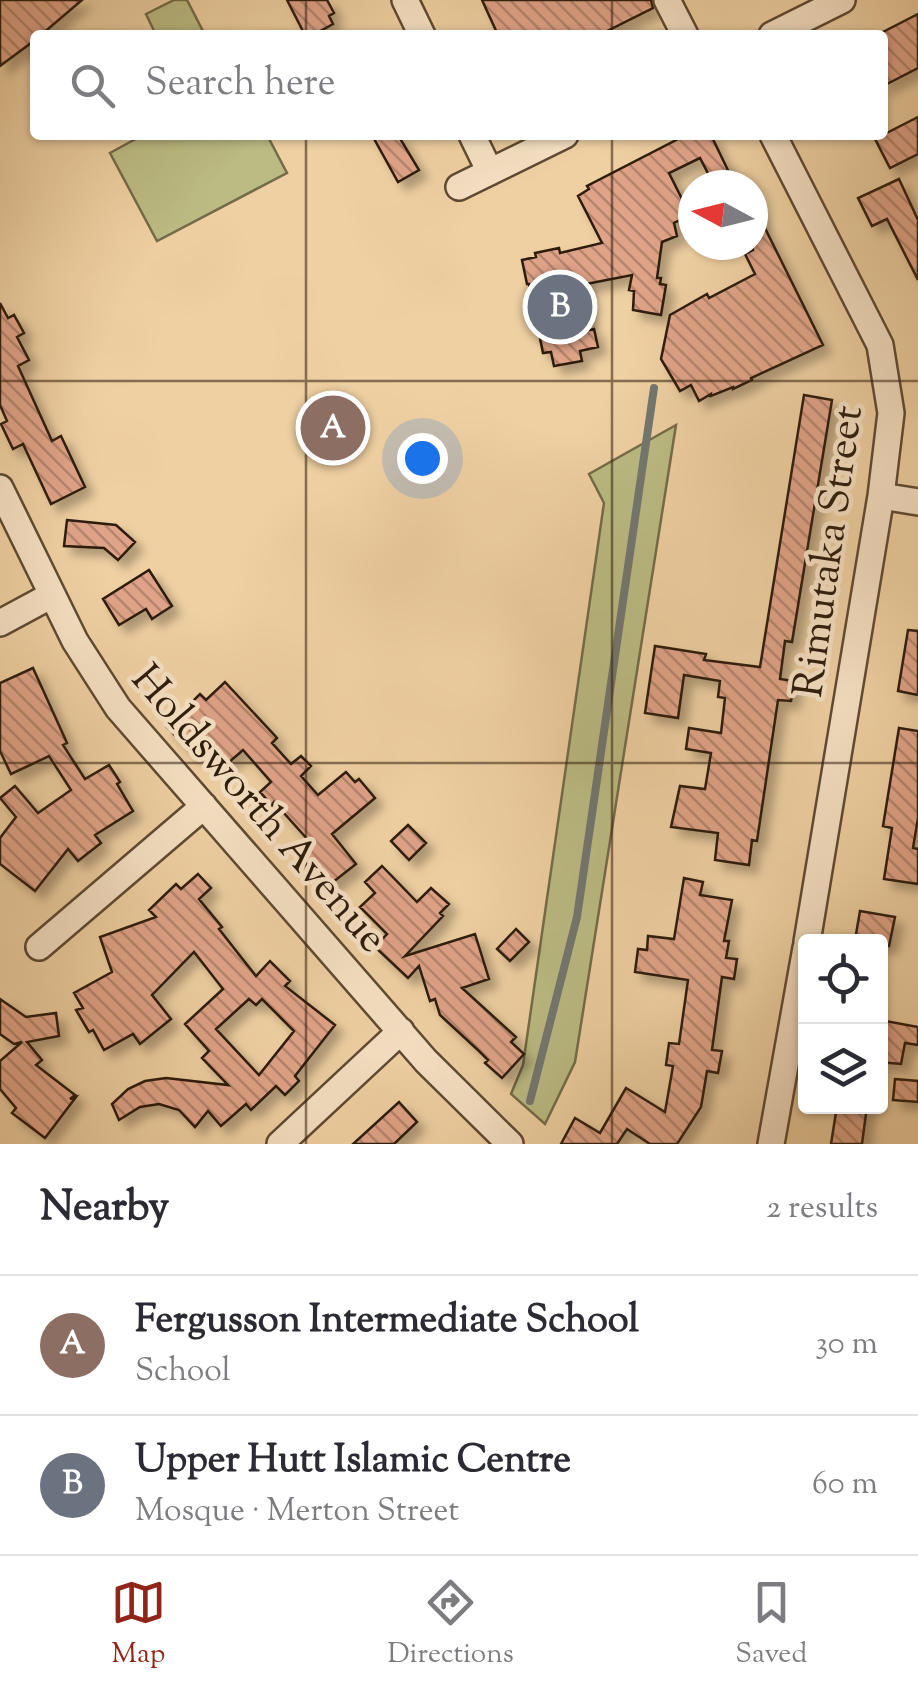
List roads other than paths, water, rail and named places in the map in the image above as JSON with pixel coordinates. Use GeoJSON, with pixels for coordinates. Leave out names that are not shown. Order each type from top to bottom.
{"type":"FeatureCollection","features":[{"type":"Feature","properties":{"kind":"street"},"geometry":{"type":"LineString","coordinates":[[405,0],[420,30]]}},
{"type":"Feature","properties":{"kind":"street"},"geometry":{"type":"LineString","coordinates":[[666,0],[683,30]]}},
{"type":"Feature","properties":{"kind":"street"},"geometry":{"type":"LineString","coordinates":[[782,30],[842,0]]}},
{"type":"Feature","properties":{"kind":"street"},"geometry":{"type":"LineString","coordinates":[[474,140],[490,172]]}},
{"type":"Feature","properties":{"kind":"street"},"geometry":{"type":"LineString","coordinates":[[459,187],[555,140]]}},
{"type":"Feature","properties":{"kind":"street","name":"Rimutaka Street"},"geometry":{"type":"LineString","coordinates":[[776,140],[880,345],[891,413],[881,496],[808,934]]}},
{"type":"Feature","properties":{"kind":"street","name":"Holdsworth Avenue"},"geometry":{"type":"LineString","coordinates":[[0,488],[75,642],[118,708],[401,1031],[510,1144]]}},
{"type":"Feature","properties":{"kind":"street"},"geometry":{"type":"LineString","coordinates":[[881,496],[918,502]]}},
{"type":"Feature","properties":{"kind":"street"},"geometry":{"type":"LineString","coordinates":[[0,623],[52,595]]}},
{"type":"Feature","properties":{"kind":"street"},"geometry":{"type":"LineString","coordinates":[[38,947],[204,806]]}},
{"type":"Feature","properties":{"kind":"street","name":"Rimutaka Street"},"geometry":{"type":"LineString","coordinates":[[771,1144],[798,990]]}},
{"type":"Feature","properties":{"kind":"street"},"geometry":{"type":"LineString","coordinates":[[280,1144],[401,1031]]}},
{"type":"Feature","properties":{"kind":"waterway"},"geometry":{"type":"LineString","coordinates":[[530,1101],[577,917],[654,388]]}},
{"type":"Feature","properties":{"kind":"place","name":"Upper Hutt Islamic Centre"},"geometry":{"type":"Point","coordinates":[560,307]}},
{"type":"Feature","properties":{"kind":"place","name":"Fergusson Intermediate School"},"geometry":{"type":"Point","coordinates":[333,428]}}]}
